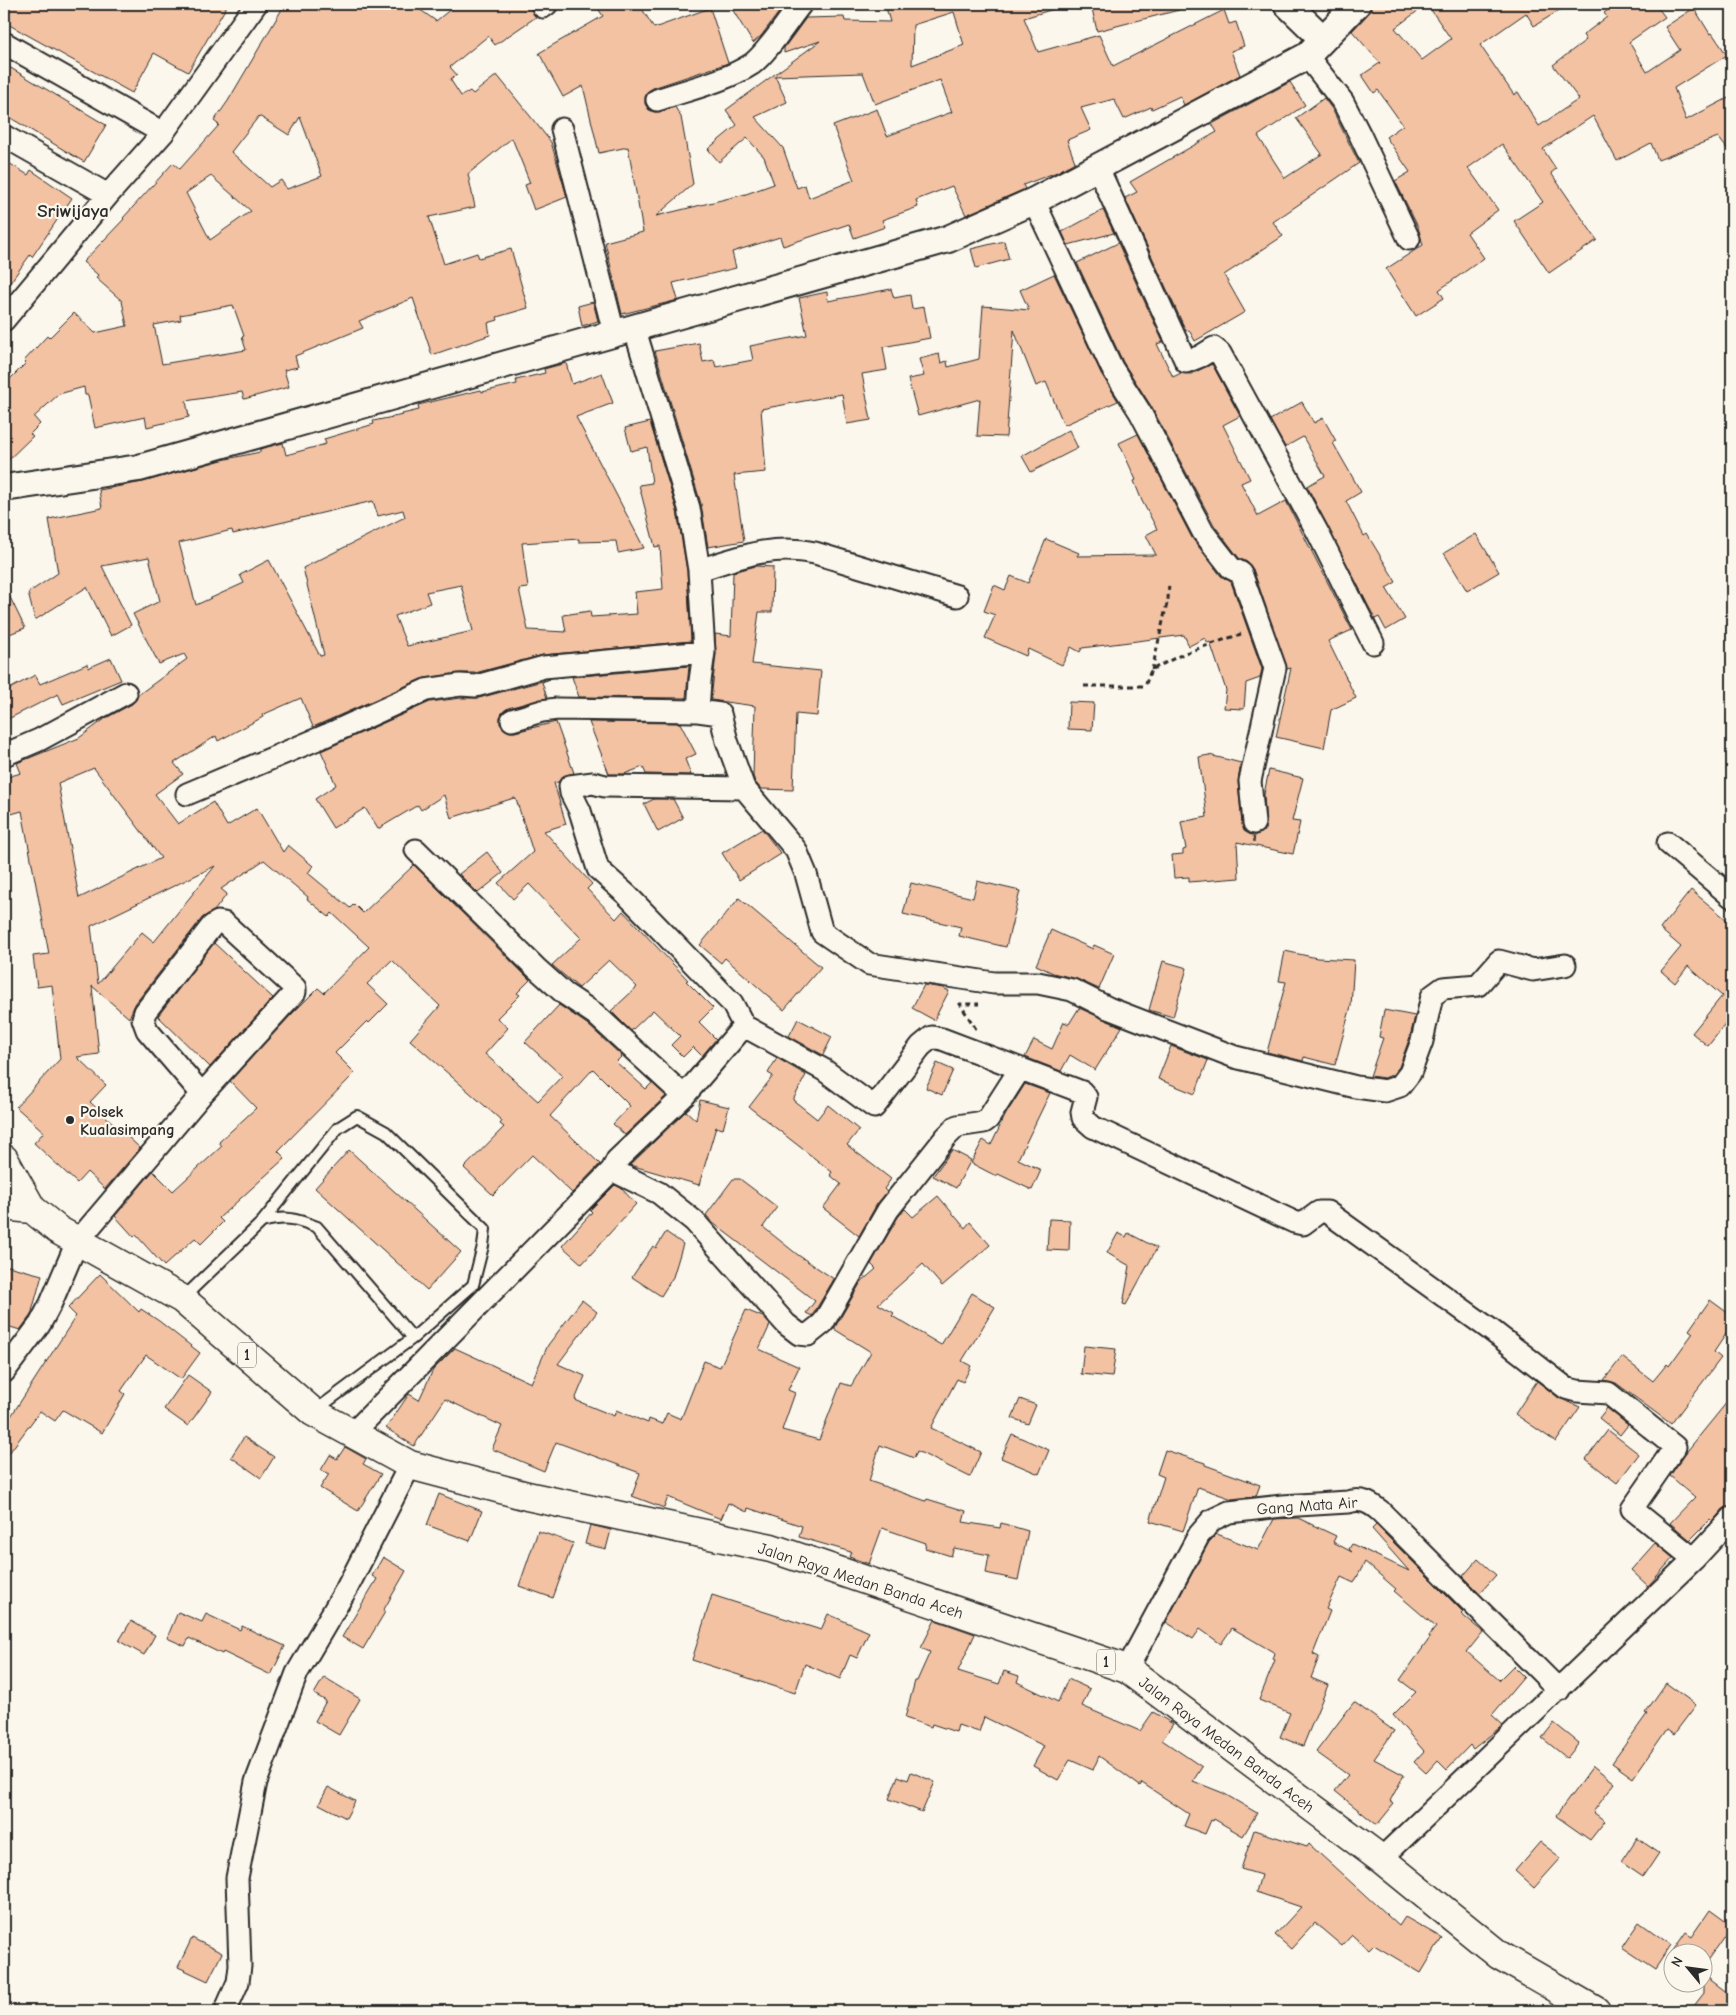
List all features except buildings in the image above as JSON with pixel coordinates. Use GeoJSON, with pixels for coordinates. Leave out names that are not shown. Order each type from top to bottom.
{"type":"FeatureCollection","features":[{"type":"Feature","properties":{"kind":"highway","name":"Jalan Raya Medan Banda Aceh"},"geometry":{"type":"LineString","coordinates":[[4,1159],[32,1210],[58,1230],[182,1299],[313,1412],[410,1465],[527,1496],[771,1548],[1127,1669],[1381,1859],[1499,1955],[1596,2011]]}},
{"type":"Feature","properties":{"kind":"highway"},"geometry":{"type":"LineString","coordinates":[[4,1206],[32,1210]]}},
{"type":"Feature","properties":{"kind":"street"},"geometry":{"type":"LineString","coordinates":[[4,320],[108,195],[163,133],[256,4]]}},
{"type":"Feature","properties":{"kind":"street"},"geometry":{"type":"LineString","coordinates":[[657,100],[711,82],[752,63],[761,55],[801,4]]}},
{"type":"Feature","properties":{"kind":"street"},"geometry":{"type":"LineString","coordinates":[[1287,4],[1315,47],[1360,135],[1409,239]]}},
{"type":"Feature","properties":{"kind":"street"},"geometry":{"type":"LineString","coordinates":[[4,488],[139,468],[948,239],[1034,201],[1098,168],[1315,47],[1357,4]]}},
{"type":"Feature","properties":{"kind":"street"},"geometry":{"type":"LineString","coordinates":[[4,43],[163,133]]}},
{"type":"Feature","properties":{"kind":"street"},"geometry":{"type":"LineString","coordinates":[[562,129],[624,330],[689,508],[699,570],[704,652],[698,711]]}},
{"type":"Feature","properties":{"kind":"street"},"geometry":{"type":"LineString","coordinates":[[4,136],[108,195]]}},
{"type":"Feature","properties":{"kind":"street"},"geometry":{"type":"LineString","coordinates":[[1098,168],[1186,362],[1214,348],[1220,353],[1318,533],[1373,643]]}},
{"type":"Feature","properties":{"kind":"street"},"geometry":{"type":"LineString","coordinates":[[1034,201],[1112,368],[1140,412],[1203,532],[1231,568],[1241,573],[1275,668],[1250,780],[1254,823]]}},
{"type":"Feature","properties":{"kind":"street"},"geometry":{"type":"LineString","coordinates":[[699,570],[757,552],[797,549],[957,596]]}},
{"type":"Feature","properties":{"kind":"street"},"geometry":{"type":"LineString","coordinates":[[187,794],[426,690],[460,685],[476,686],[544,668],[704,652]]}},
{"type":"Feature","properties":{"kind":"street"},"geometry":{"type":"LineString","coordinates":[[4,755],[39,740],[126,693]]}},
{"type":"Feature","properties":{"kind":"street"},"geometry":{"type":"LineString","coordinates":[[512,720],[542,711],[557,709],[698,711],[720,714],[727,741],[744,788],[796,850],[806,874],[822,932],[869,964],[994,983],[1038,984],[1072,990],[1108,1008],[1235,1057],[1356,1087],[1385,1091],[1400,1086],[1410,1074],[1422,1041],[1432,996],[1443,988],[1478,985],[1499,961],[1533,970],[1564,965]]}},
{"type":"Feature","properties":{"kind":"street"},"geometry":{"type":"LineString","coordinates":[[744,788],[605,786],[593,783],[570,786],[571,794],[580,811],[598,869],[720,990],[732,1004],[744,1026],[824,1070],[874,1106],[921,1046],[932,1037],[1082,1092],[1086,1097],[1082,1112],[1083,1118],[1093,1127],[1285,1218],[1303,1224],[1319,1212],[1327,1212],[1498,1335],[1566,1388],[1577,1391],[1608,1393],[1649,1428],[1675,1447],[1632,1509],[1694,1560]]}},
{"type":"Feature","properties":{"kind":"street"},"geometry":{"type":"LineString","coordinates":[[1668,843],[1732,897]]}},
{"type":"Feature","properties":{"kind":"street"},"geometry":{"type":"LineString","coordinates":[[416,850],[536,968],[565,994],[595,1014],[684,1096]]}},
{"type":"Feature","properties":{"kind":"street"},"geometry":{"type":"LineString","coordinates":[[4,1372],[40,1324],[77,1242],[202,1094],[296,990],[224,924],[218,922],[212,926],[151,1004],[145,1012],[143,1019],[147,1030],[202,1094]]}},
{"type":"Feature","properties":{"kind":"street"},"geometry":{"type":"LineString","coordinates":[[352,1434],[612,1170],[617,1160],[684,1096],[744,1026]]}},
{"type":"Feature","properties":{"kind":"street"},"geometry":{"type":"LineString","coordinates":[[612,1170],[659,1193],[694,1221],[786,1324],[799,1334],[808,1335],[823,1323],[888,1210],[926,1162],[957,1126],[984,1122],[988,1119],[1020,1069]]}},
{"type":"Feature","properties":{"kind":"street"},"geometry":{"type":"LineString","coordinates":[[227,2007],[238,1982],[240,1966],[237,1878],[256,1782],[297,1674],[347,1588],[410,1465]]}},
{"type":"Feature","properties":{"kind":"street","name":"Gang Mata Air"},"geometry":{"type":"LineString","coordinates":[[1127,1669],[1199,1535],[1212,1520],[1229,1512],[1282,1506],[1348,1502],[1357,1499],[1380,1511],[1559,1690]]}},
{"type":"Feature","properties":{"kind":"street"},"geometry":{"type":"LineString","coordinates":[[1381,1859],[1694,1560],[1732,1518]]}},
{"type":"Feature","properties":{"kind":"lane"},"geometry":{"type":"LineString","coordinates":[[182,1299],[262,1222],[338,1128],[357,1116],[386,1132],[485,1229],[484,1246],[473,1286],[413,1338],[313,1412]]}},
{"type":"Feature","properties":{"kind":"lane"},"geometry":{"type":"LineString","coordinates":[[262,1222],[280,1217],[298,1219],[317,1226],[413,1338]]}},
{"type":"Feature","properties":{"kind":"path"},"geometry":{"type":"LineString","coordinates":[[1084,686],[1146,686],[1168,599],[1169,582]]}},
{"type":"Feature","properties":{"kind":"path"},"geometry":{"type":"LineString","coordinates":[[1151,670],[1185,653],[1260,627]]}},
{"type":"Feature","properties":{"kind":"path"},"geometry":{"type":"LineString","coordinates":[[980,1004],[960,1004],[997,1061]]}},
{"type":"Feature","properties":{"kind":"place","name":"Polsek Kualasimpang"},"geometry":{"type":"Point","coordinates":[70,1120]}},
{"type":"Feature","properties":{"kind":"district","name":"Sriwijaya"},"geometry":{"type":"Point","coordinates":[73,210]}}]}
